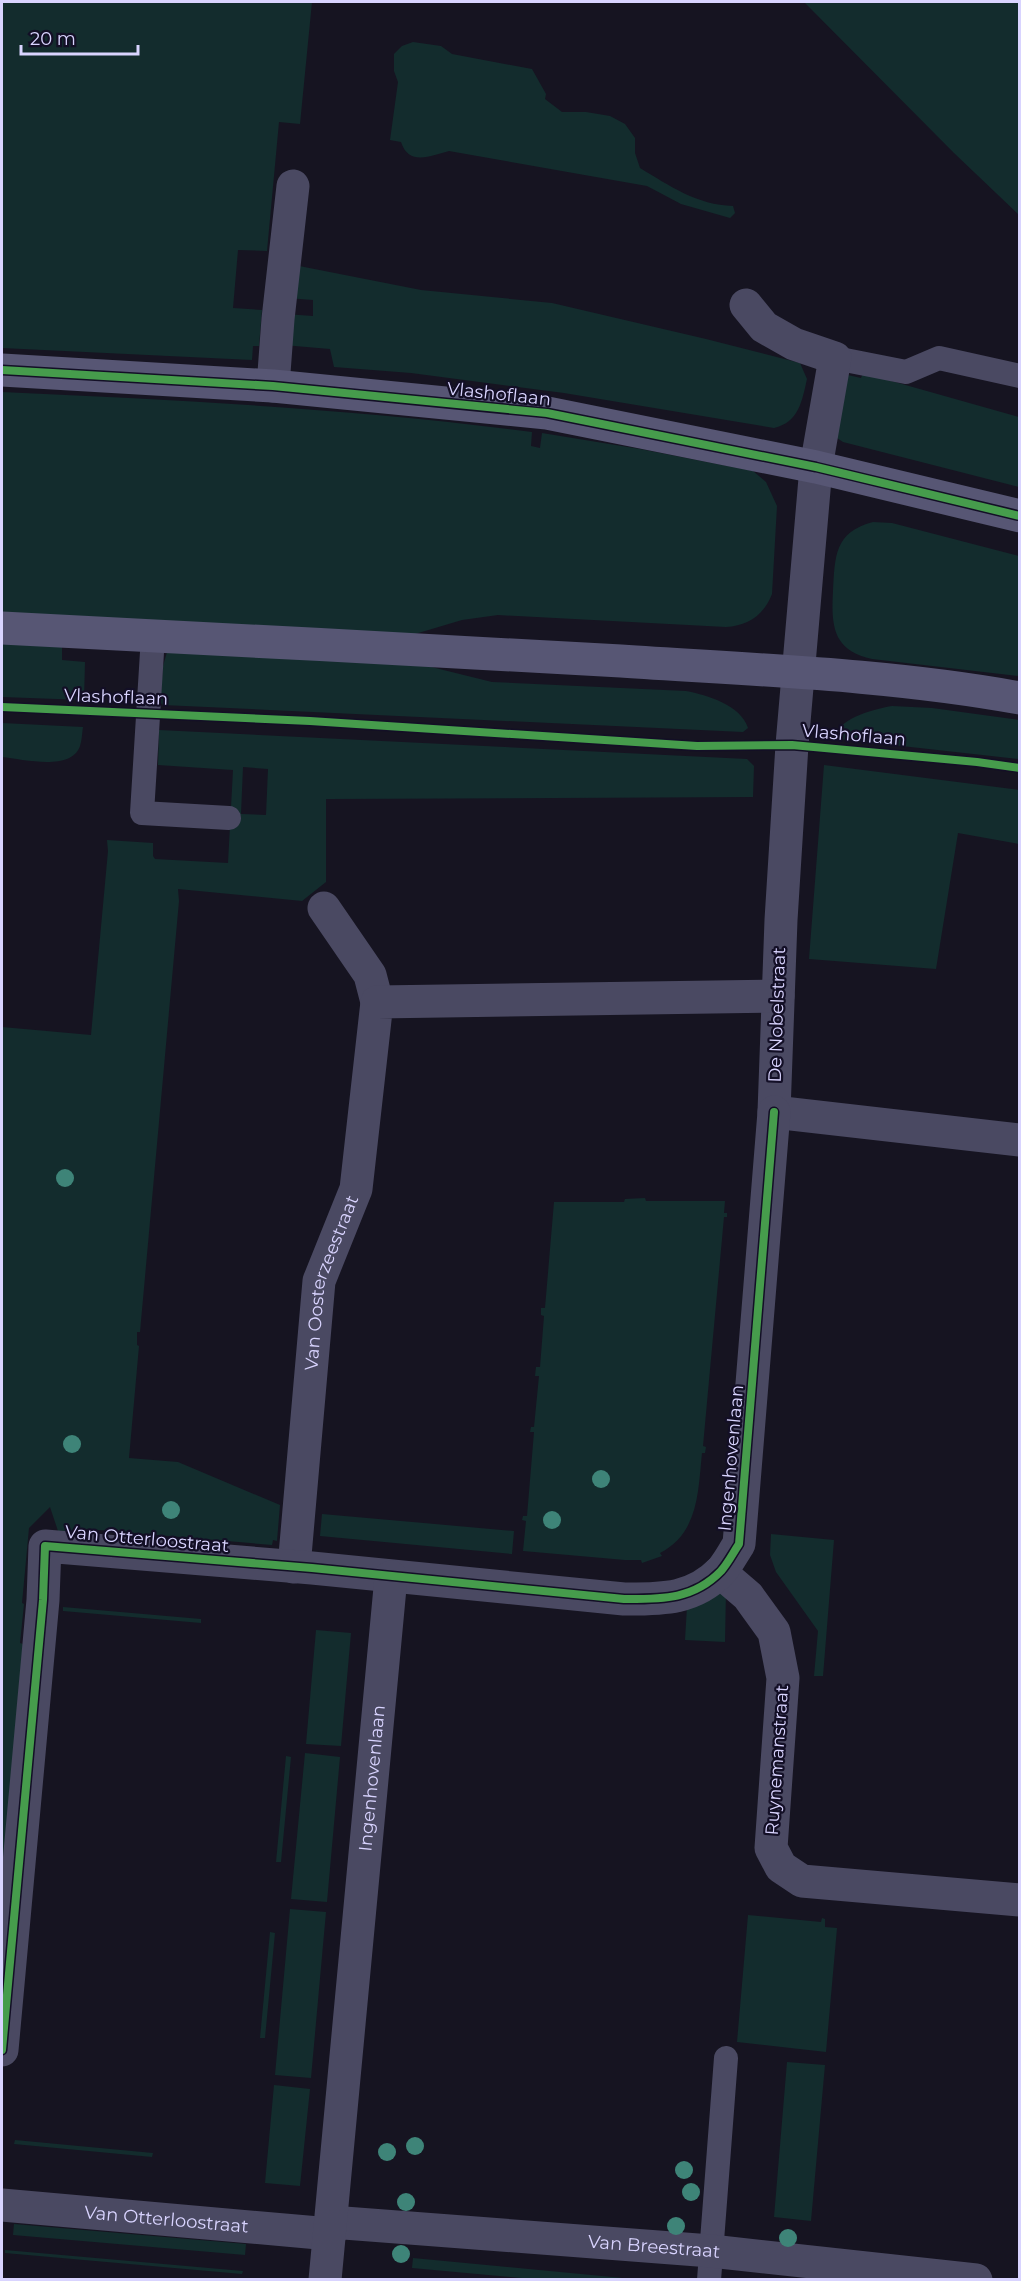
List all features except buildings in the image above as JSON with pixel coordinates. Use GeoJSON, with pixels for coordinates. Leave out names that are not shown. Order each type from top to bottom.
{"type":"FeatureCollection","features":[{"type":"Feature","properties":{"kind":"street"},"geometry":{"type":"LineString","coordinates":[[273,386],[293,186]]}},
{"type":"Feature","properties":{"kind":"street"},"geometry":{"type":"LineString","coordinates":[[746,305],[764,327],[794,344],[835,358]]}},
{"type":"Feature","properties":{"kind":"street","name":"De Nobelstraat"},"geometry":{"type":"LineString","coordinates":[[774,1112],[787,816],[798,672],[816,467],[835,358]]}},
{"type":"Feature","properties":{"kind":"street","name":"Vlashoflaan"},"geometry":{"type":"LineString","coordinates":[[2,370],[273,386],[547,413],[816,467],[1020,516]]}},
{"type":"Feature","properties":{"kind":"street"},"geometry":{"type":"LineString","coordinates":[[2,628],[419,649],[798,672],[965,688],[1020,698]]}},
{"type":"Feature","properties":{"kind":"street","name":"Van Oosterzeestraat"},"geometry":{"type":"LineString","coordinates":[[294,1567],[319,1281],[356,1189],[377,1002],[370,975],[324,908]]}},
{"type":"Feature","properties":{"kind":"street"},"geometry":{"type":"LineString","coordinates":[[377,1002],[778,996]]}},
{"type":"Feature","properties":{"kind":"street"},"geometry":{"type":"LineString","coordinates":[[774,1112],[1020,1140]]}},
{"type":"Feature","properties":{"kind":"street","name":"Ingenhovenlaan"},"geometry":{"type":"LineString","coordinates":[[325,2280],[391,1576],[624,1599],[648,1599],[675,1598],[689,1594],[720,1572],[740,1544],[774,1112]]}},
{"type":"Feature","properties":{"kind":"street","name":"Van Otterloostraat"},"geometry":{"type":"LineString","coordinates":[[2,2050],[43,1600],[45,1546],[391,1576]]}},
{"type":"Feature","properties":{"kind":"street","name":"Ruynemanstraat"},"geometry":{"type":"LineString","coordinates":[[720,1572],[747,1596],[774,1632],[783,1678],[771,1848],[781,1868],[802,1881],[1020,1899]]}},
{"type":"Feature","properties":{"kind":"street","name":"Van Otterloostraat"},"geometry":{"type":"LineString","coordinates":[[2,2205],[330,2228]]}},
{"type":"Feature","properties":{"kind":"street","name":"Van Breestraat"},"geometry":{"type":"LineString","coordinates":[[330,2228],[710,2265],[976,2280]]}},
{"type":"Feature","properties":{"kind":"lane"},"geometry":{"type":"LineString","coordinates":[[835,358],[906,372],[939,358],[1020,376]]}},
{"type":"Feature","properties":{"kind":"lane"},"geometry":{"type":"LineString","coordinates":[[153,636],[142,813],[230,818]]}},
{"type":"Feature","properties":{"kind":"lane"},"geometry":{"type":"LineString","coordinates":[[710,2265],[726,2058]]}},
{"type":"Feature","properties":{"kind":"green space"},"geometry":{"type":"Polygon","coordinates":[[[2,2],[312,2],[300,124],[279,122],[267,251],[238,250],[233,308],[262,310],[259,346],[253,346],[252,360],[2,348],[2,2]]]}},
{"type":"Feature","properties":{"kind":"green space"},"geometry":{"type":"Polygon","coordinates":[[[804,2],[1019,2],[1019,215],[954,153],[804,2]]]}},
{"type":"Feature","properties":{"kind":"green space"},"geometry":{"type":"Polygon","coordinates":[[[413,42],[441,46],[452,54],[532,69],[546,94],[545,99],[562,112],[586,112],[610,116],[625,124],[635,138],[635,153],[640,168],[673,188],[696,198],[733,206],[735,213],[730,218],[681,204],[647,186],[449,151],[428,157],[409,155],[401,142],[390,140],[398,82],[394,71],[394,54],[402,46],[413,42]]]}},
{"type":"Feature","properties":{"kind":"green space"},"geometry":{"type":"Polygon","coordinates":[[[289,264],[421,290],[552,303],[800,363],[807,379],[794,416],[774,428],[564,393],[411,373],[334,367],[330,349],[283,345],[285,314],[313,316],[313,300],[287,298],[289,264]]]}},
{"type":"Feature","properties":{"kind":"green space"},"geometry":{"type":"Polygon","coordinates":[[[839,373],[861,378],[863,373],[1019,417],[1019,487],[843,442],[837,438],[839,373]]]}},
{"type":"Feature","properties":{"kind":"green space"},"geometry":{"type":"Polygon","coordinates":[[[2,392],[267,406],[400,417],[532,432],[531,446],[540,448],[542,433],[753,471],[766,482],[777,506],[772,594],[765,608],[754,618],[748,622],[726,627],[498,615],[462,620],[415,634],[2,615],[2,392]]]}},
{"type":"Feature","properties":{"kind":"green space"},"geometry":{"type":"Polygon","coordinates":[[[873,522],[892,523],[1019,556],[1019,676],[872,659],[849,650],[842,643],[834,626],[833,615],[836,557],[844,539],[851,532],[873,522]]]}},
{"type":"Feature","properties":{"kind":"green space"},"geometry":{"type":"Polygon","coordinates":[[[2,641],[62,644],[62,660],[85,662],[84,700],[2,697],[2,641]]]}},
{"type":"Feature","properties":{"kind":"green space"},"geometry":{"type":"Polygon","coordinates":[[[167,652],[387,656],[492,682],[686,691],[713,698],[731,707],[744,720],[748,728],[743,732],[163,705],[160,702],[163,666],[167,652]]]}},
{"type":"Feature","properties":{"kind":"green space"},"geometry":{"type":"Polygon","coordinates":[[[892,706],[932,708],[1019,720],[1019,759],[839,739],[837,735],[845,723],[868,712],[892,706]]]}},
{"type":"Feature","properties":{"kind":"green space"},"geometry":{"type":"Polygon","coordinates":[[[2,723],[83,727],[81,744],[75,754],[57,761],[2,757],[2,723]]]}},
{"type":"Feature","properties":{"kind":"green space"},"geometry":{"type":"Polygon","coordinates":[[[159,730],[747,759],[754,766],[753,797],[326,799],[326,882],[302,901],[178,889],[179,901],[140,1332],[137,1332],[137,1345],[139,1346],[129,1458],[178,1462],[280,1505],[277,1541],[273,1540],[272,1545],[75,1528],[74,1533],[58,1531],[50,1507],[29,1528],[22,1603],[24,1604],[20,1643],[23,1644],[2,1886],[2,1027],[91,1035],[108,851],[107,840],[153,843],[155,859],[228,863],[233,770],[158,765],[159,730]],[[243,767],[241,814],[266,815],[268,769],[243,767]]]}},
{"type":"Feature","properties":{"kind":"green space"},"geometry":{"type":"Polygon","coordinates":[[[824,765],[1019,790],[1019,844],[958,833],[936,969],[809,959],[824,765]]]}},
{"type":"Feature","properties":{"kind":"green space"},"geometry":{"type":"Polygon","coordinates":[[[645,1198],[646,1201],[725,1201],[724,1213],[727,1213],[727,1217],[724,1217],[703,1446],[706,1447],[705,1453],[702,1453],[694,1510],[689,1523],[673,1545],[660,1553],[662,1556],[642,1563],[641,1560],[523,1551],[526,1521],[522,1520],[523,1516],[527,1516],[534,1432],[530,1432],[531,1427],[534,1427],[539,1376],[535,1376],[536,1367],[540,1367],[544,1316],[541,1315],[541,1308],[545,1308],[554,1202],[624,1202],[625,1199],[645,1198]]]}},
{"type":"Feature","properties":{"kind":"green space"},"geometry":{"type":"Polygon","coordinates":[[[322,1514],[514,1531],[512,1554],[320,1536],[322,1514]]]}},
{"type":"Feature","properties":{"kind":"green space"},"geometry":{"type":"Polygon","coordinates":[[[771,1534],[834,1540],[823,1676],[814,1676],[818,1631],[776,1572],[770,1555],[771,1534]]]}},
{"type":"Feature","properties":{"kind":"green space"},"geometry":{"type":"Polygon","coordinates":[[[726,1590],[725,1642],[685,1640],[687,1607],[726,1590]]]}},
{"type":"Feature","properties":{"kind":"green space"},"geometry":{"type":"Polygon","coordinates":[[[63,1607],[201,1619],[201,1623],[63,1611],[63,1607]]]}},
{"type":"Feature","properties":{"kind":"green space"},"geometry":{"type":"Polygon","coordinates":[[[316,1630],[351,1633],[341,1746],[306,1744],[316,1630]]]}},
{"type":"Feature","properties":{"kind":"green space"},"geometry":{"type":"Polygon","coordinates":[[[305,1753],[340,1757],[327,1902],[291,1899],[305,1753]]]}},
{"type":"Feature","properties":{"kind":"green space"},"geometry":{"type":"Polygon","coordinates":[[[286,1756],[291,1757],[281,1862],[276,1862],[286,1756]]]}},
{"type":"Feature","properties":{"kind":"green space"},"geometry":{"type":"Polygon","coordinates":[[[290,1909],[326,1912],[311,2078],[275,2075],[290,1909]]]}},
{"type":"Feature","properties":{"kind":"green space"},"geometry":{"type":"Polygon","coordinates":[[[748,1915],[821,1922],[822,1918],[825,1919],[825,1927],[837,1928],[826,2052],[737,2042],[748,1915]]]}},
{"type":"Feature","properties":{"kind":"green space"},"geometry":{"type":"Polygon","coordinates":[[[270,1932],[275,1933],[265,2038],[260,2038],[270,1932]]]}},
{"type":"Feature","properties":{"kind":"green space"},"geometry":{"type":"Polygon","coordinates":[[[787,2062],[825,2065],[811,2221],[774,2217],[787,2062]]]}},
{"type":"Feature","properties":{"kind":"green space"},"geometry":{"type":"Polygon","coordinates":[[[274,2085],[310,2089],[300,2186],[265,2183],[274,2085]]]}},
{"type":"Feature","properties":{"kind":"green space"},"geometry":{"type":"Polygon","coordinates":[[[15,2140],[153,2153],[152,2157],[14,2144],[15,2140]]]}},
{"type":"Feature","properties":{"kind":"green space"},"geometry":{"type":"Polygon","coordinates":[[[14,2224],[246,2244],[245,2255],[13,2235],[14,2224]]]}},
{"type":"Feature","properties":{"kind":"green space"},"geometry":{"type":"Polygon","coordinates":[[[5,2250],[243,2271],[242,2274],[5,2253],[5,2250]]]}},
{"type":"Feature","properties":{"kind":"green space"},"geometry":{"type":"Polygon","coordinates":[[[413,2258],[633,2279],[532,2279],[412,2268],[413,2258]]]}},
{"type":"Feature","properties":{"kind":"cycle path"},"geometry":{"type":"LineString","coordinates":[[2,370],[273,386],[547,413],[816,467],[1020,516]]}},
{"type":"Feature","properties":{"kind":"cycle path"},"geometry":{"type":"LineString","coordinates":[[2,707],[310,721],[697,746],[792,745],[1020,768]]}},
{"type":"Feature","properties":{"kind":"cycle path"},"geometry":{"type":"LineString","coordinates":[[2,2050],[43,1600],[45,1546],[312,1568],[624,1599],[664,1598],[699,1588],[721,1571],[739,1544],[774,1112]]}}]}
